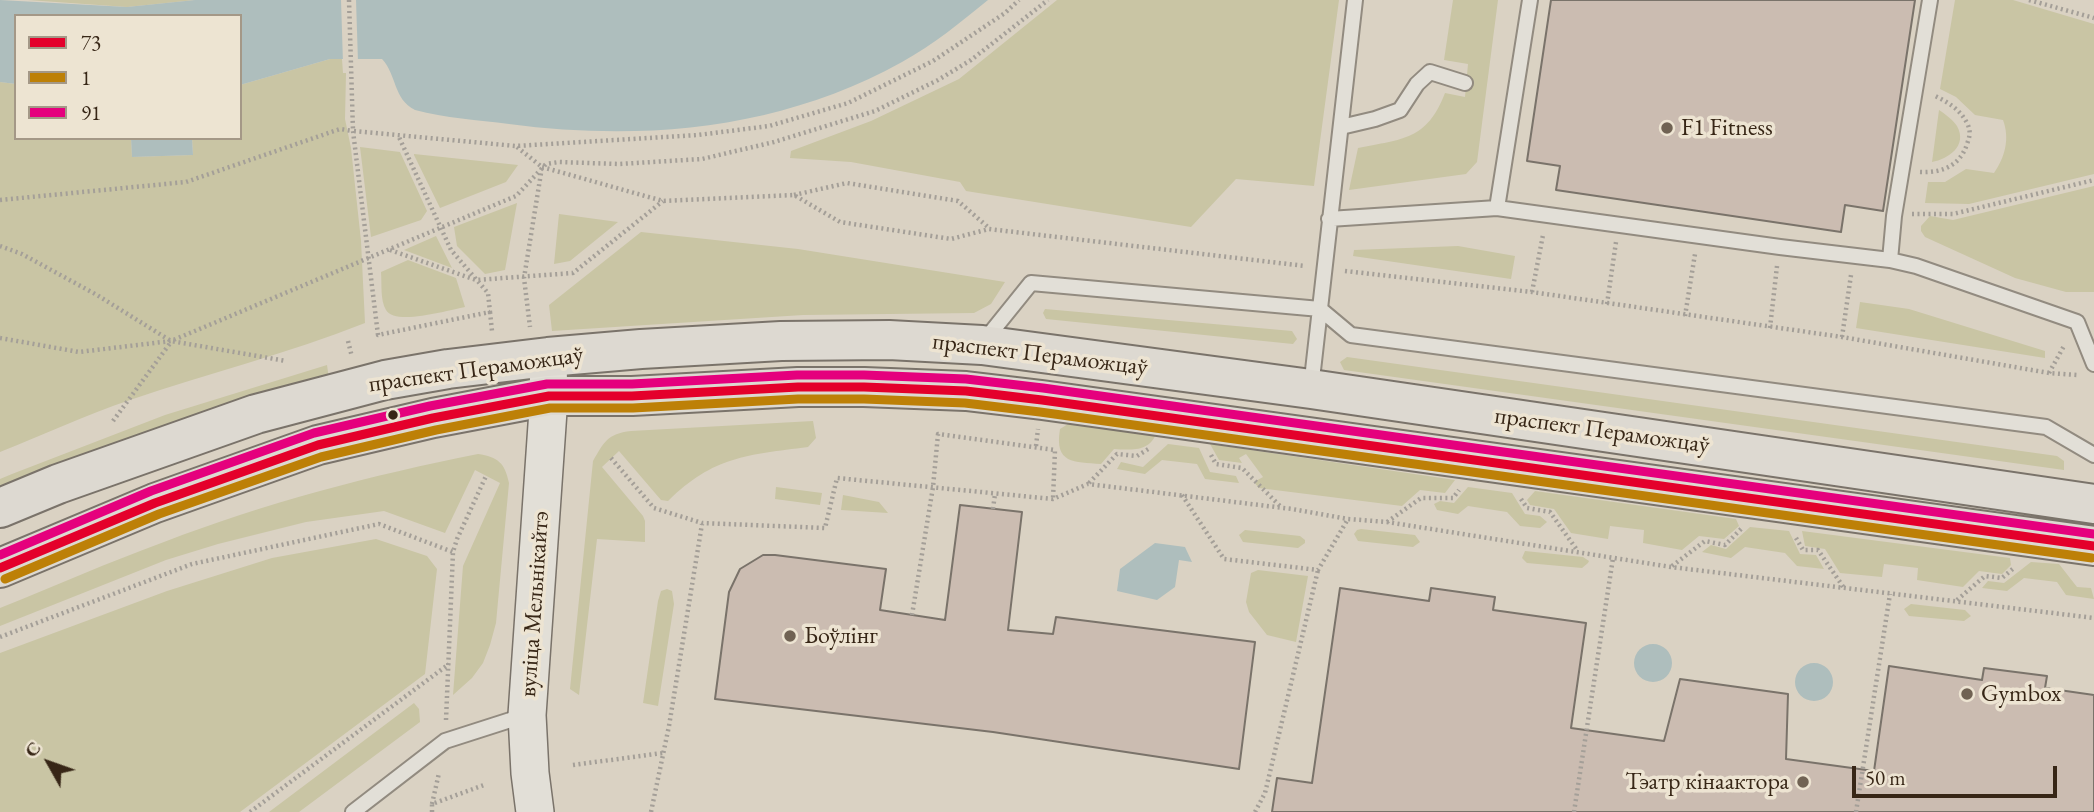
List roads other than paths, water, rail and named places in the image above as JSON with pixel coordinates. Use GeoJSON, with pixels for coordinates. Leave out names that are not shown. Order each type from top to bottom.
{"type":"FeatureCollection","features":[{"type":"Feature","properties":{"kind":"main road","name":"праспект Пераможцаў"},"geometry":{"type":"LineString","coordinates":[[0,508],[58,484],[256,414],[386,380],[448,369],[539,345],[641,349],[781,341],[889,340],[982,345],[1311,389],[2094,504]]}},
{"type":"Feature","properties":{"kind":"main road","name":"вуліца Мельнікайтэ"},"geometry":{"type":"LineString","coordinates":[[535,812],[527,715],[549,396],[539,345]]}},
{"type":"Feature","properties":{"kind":"main road","name":"праспект Пераможцаў"},"geometry":{"type":"LineString","coordinates":[[0,568],[155,503],[318,445],[433,418],[549,396],[632,396],[799,387],[966,391],[2094,546]]}},
{"type":"Feature","properties":{"kind":"lane"},"geometry":{"type":"LineString","coordinates":[[1311,389],[1355,0]]}},
{"type":"Feature","properties":{"kind":"lane"},"geometry":{"type":"LineString","coordinates":[[1497,208],[1530,0]]}},
{"type":"Feature","properties":{"kind":"lane"},"geometry":{"type":"LineString","coordinates":[[1890,260],[1894,216],[1930,0]]}},
{"type":"Feature","properties":{"kind":"lane"},"geometry":{"type":"LineString","coordinates":[[1341,127],[1400,110],[1417,83],[1430,72],[1465,83]]}},
{"type":"Feature","properties":{"kind":"lane"},"geometry":{"type":"LineString","coordinates":[[1329,219],[1497,208],[1890,260],[1916,266],[2077,322],[2094,364]]}},
{"type":"Feature","properties":{"kind":"lane"},"geometry":{"type":"LineString","coordinates":[[982,345],[1031,283],[1320,309],[1350,335],[2046,427],[2094,455]]}},
{"type":"Feature","properties":{"kind":"lane"},"geometry":{"type":"LineString","coordinates":[[353,812],[445,741],[527,715]]}},
{"type":"Feature","properties":{"kind":"place","name":"F1 Fitness"},"geometry":{"type":"Point","coordinates":[1667,128]}},
{"type":"Feature","properties":{"kind":"place","name":"Боўлінг"},"geometry":{"type":"Point","coordinates":[790,636]}},
{"type":"Feature","properties":{"kind":"place","name":"Gymbox"},"geometry":{"type":"Point","coordinates":[1967,694]}},
{"type":"Feature","properties":{"kind":"place","name":"Тэатр кінаактора"},"geometry":{"type":"Point","coordinates":[1803,782]}}]}
